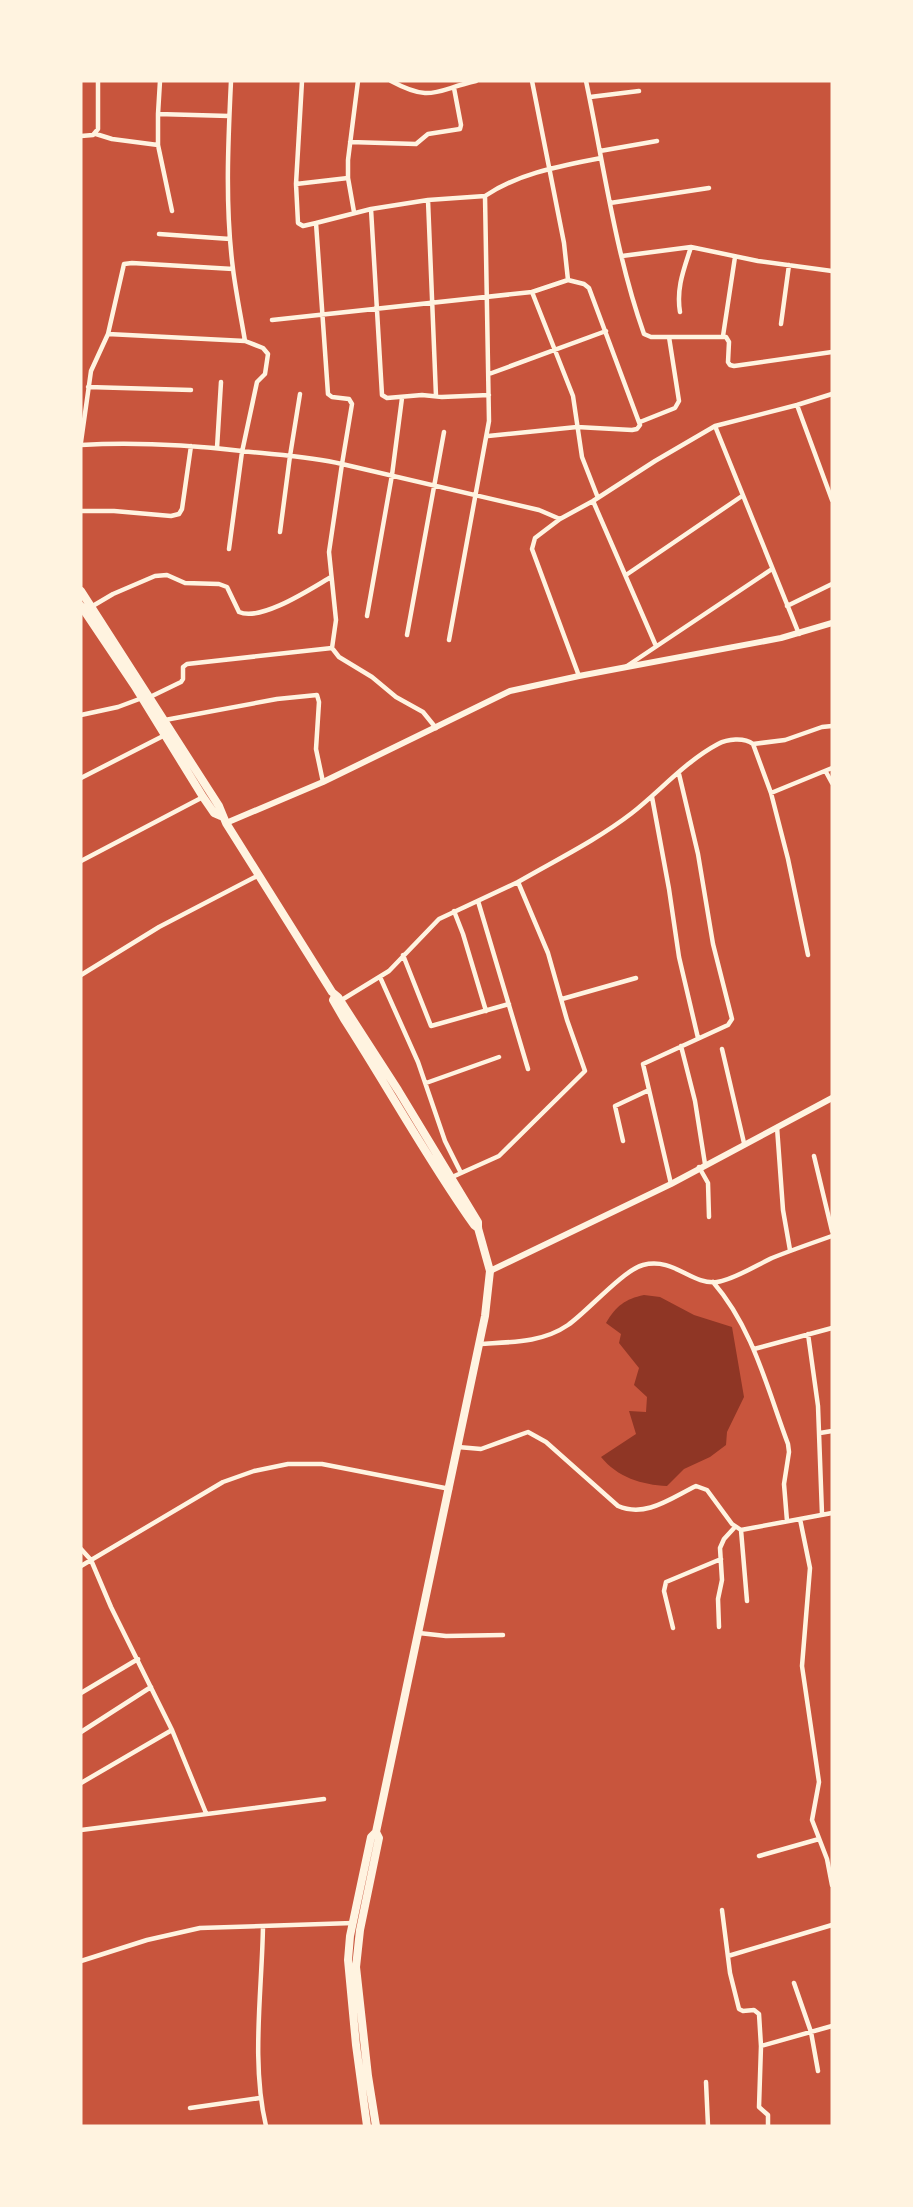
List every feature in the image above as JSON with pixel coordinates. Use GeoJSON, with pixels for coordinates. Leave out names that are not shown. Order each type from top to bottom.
{"type":"FeatureCollection","features":[{"type":"Feature","properties":{"kind":"main road"},"geometry":{"type":"LineString","coordinates":[[81,591],[203,797],[214,813],[223,819]]}},
{"type":"Feature","properties":{"kind":"main road"},"geometry":{"type":"LineString","coordinates":[[81,606],[146,698],[165,720],[219,806],[223,819],[240,846],[398,1090],[478,1222],[490,1271],[480,1344],[450,1489],[376,1832],[371,1837],[352,1923],[348,1963],[367,2126]]}},
{"type":"Feature","properties":{"kind":"main road"},"geometry":{"type":"LineString","coordinates":[[338,999],[333,1000],[445,1185],[478,1228]]}},
{"type":"Feature","properties":{"kind":"main road"},"geometry":{"type":"LineString","coordinates":[[376,1832],[379,1838],[360,1930],[356,1967],[376,2126]]}},
{"type":"Feature","properties":{"kind":"street"},"geometry":{"type":"LineString","coordinates":[[96,134],[98,129],[98,81]]}},
{"type":"Feature","properties":{"kind":"street"},"geometry":{"type":"LineString","coordinates":[[160,81],[158,145],[172,211]]}},
{"type":"Feature","properties":{"kind":"street"},"geometry":{"type":"LineString","coordinates":[[231,81],[228,185],[230,239],[245,341]]}},
{"type":"Feature","properties":{"kind":"street"},"geometry":{"type":"LineString","coordinates":[[302,81],[296,184],[299,225],[316,223],[354,212],[428,200],[484,196],[508,183],[548,169],[602,158]]}},
{"type":"Feature","properties":{"kind":"street"},"geometry":{"type":"LineString","coordinates":[[354,212],[348,178],[358,81]]}},
{"type":"Feature","properties":{"kind":"street"},"geometry":{"type":"LineString","coordinates":[[391,81],[414,93],[422,94],[476,81]]}},
{"type":"Feature","properties":{"kind":"street"},"geometry":{"type":"LineString","coordinates":[[532,81],[564,243],[568,280]]}},
{"type":"Feature","properties":{"kind":"street"},"geometry":{"type":"LineString","coordinates":[[586,81],[631,298],[645,334],[651,337],[723,336],[729,342],[730,365],[832,352]]}},
{"type":"Feature","properties":{"kind":"street"},"geometry":{"type":"LineString","coordinates":[[350,142],[416,144],[428,134],[460,129],[454,88]]}},
{"type":"Feature","properties":{"kind":"street"},"geometry":{"type":"LineString","coordinates":[[590,97],[639,91]]}},
{"type":"Feature","properties":{"kind":"street"},"geometry":{"type":"LineString","coordinates":[[158,114],[229,116]]}},
{"type":"Feature","properties":{"kind":"street"},"geometry":{"type":"LineString","coordinates":[[81,136],[96,134],[112,139],[158,145]]}},
{"type":"Feature","properties":{"kind":"street"},"geometry":{"type":"LineString","coordinates":[[600,151],[657,141]]}},
{"type":"Feature","properties":{"kind":"street"},"geometry":{"type":"LineString","coordinates":[[296,184],[348,178]]}},
{"type":"Feature","properties":{"kind":"street"},"geometry":{"type":"LineString","coordinates":[[610,203],[708,188]]}},
{"type":"Feature","properties":{"kind":"street"},"geometry":{"type":"LineString","coordinates":[[449,640],[474,495],[488,436],[489,374],[484,196]]}},
{"type":"Feature","properties":{"kind":"street"},"geometry":{"type":"LineString","coordinates":[[428,200],[436,396]]}},
{"type":"Feature","properties":{"kind":"street"},"geometry":{"type":"LineString","coordinates":[[372,209],[381,392],[385,398],[422,395],[489,395]]}},
{"type":"Feature","properties":{"kind":"street"},"geometry":{"type":"LineString","coordinates":[[316,223],[328,393],[332,397],[349,399],[352,404],[330,552],[336,620],[332,648],[339,657],[372,676],[396,697],[423,712],[436,728]]}},
{"type":"Feature","properties":{"kind":"street"},"geometry":{"type":"LineString","coordinates":[[159,234],[230,239]]}},
{"type":"Feature","properties":{"kind":"street"},"geometry":{"type":"LineString","coordinates":[[622,256],[691,247],[735,257],[832,271]]}},
{"type":"Feature","properties":{"kind":"street"},"geometry":{"type":"LineString","coordinates":[[680,312],[678,299],[680,282],[691,247]]}},
{"type":"Feature","properties":{"kind":"street"},"geometry":{"type":"LineString","coordinates":[[723,336],[735,257]]}},
{"type":"Feature","properties":{"kind":"street"},"geometry":{"type":"LineString","coordinates":[[233,269],[125,264],[122,267],[108,334],[95,360],[88,387],[81,443],[191,446],[318,459],[545,512],[560,519]]}},
{"type":"Feature","properties":{"kind":"street"},"geometry":{"type":"LineString","coordinates":[[781,324],[789,266]]}},
{"type":"Feature","properties":{"kind":"street"},"geometry":{"type":"LineString","coordinates":[[272,320],[532,292],[568,280],[584,284],[589,288],[606,332],[640,422],[639,428],[632,430],[577,427],[488,436]]}},
{"type":"Feature","properties":{"kind":"street"},"geometry":{"type":"LineString","coordinates":[[532,292],[573,396],[582,457],[596,500],[656,646]]}},
{"type":"Feature","properties":{"kind":"street"},"geometry":{"type":"LineString","coordinates":[[489,374],[606,332]]}},
{"type":"Feature","properties":{"kind":"street"},"geometry":{"type":"LineString","coordinates":[[108,334],[245,341],[265,349],[268,354],[265,374],[257,382],[242,452],[229,549]]}},
{"type":"Feature","properties":{"kind":"street"},"geometry":{"type":"LineString","coordinates":[[640,422],[675,408],[679,403],[669,337]]}},
{"type":"Feature","properties":{"kind":"street"},"geometry":{"type":"LineString","coordinates":[[217,448],[221,382]]}},
{"type":"Feature","properties":{"kind":"street"},"geometry":{"type":"LineString","coordinates":[[88,387],[191,390]]}},
{"type":"Feature","properties":{"kind":"street"},"geometry":{"type":"LineString","coordinates":[[280,532],[300,394]]}},
{"type":"Feature","properties":{"kind":"street"},"geometry":{"type":"LineString","coordinates":[[579,676],[532,549],[535,538],[560,519],[596,500],[655,461],[715,426],[832,394]]}},
{"type":"Feature","properties":{"kind":"street"},"geometry":{"type":"LineString","coordinates":[[367,616],[392,475],[402,398]]}},
{"type":"Feature","properties":{"kind":"street"},"geometry":{"type":"LineString","coordinates":[[797,405],[832,500]]}},
{"type":"Feature","properties":{"kind":"street"},"geometry":{"type":"LineString","coordinates":[[715,426],[798,634]]}},
{"type":"Feature","properties":{"kind":"street"},"geometry":{"type":"LineString","coordinates":[[407,635],[444,432]]}},
{"type":"Feature","properties":{"kind":"street"},"geometry":{"type":"LineString","coordinates":[[81,511],[114,511],[171,516],[179,514],[182,509],[191,446]]}},
{"type":"Feature","properties":{"kind":"street"},"geometry":{"type":"LineString","coordinates":[[626,575],[741,496]]}},
{"type":"Feature","properties":{"kind":"street"},"geometry":{"type":"LineString","coordinates":[[624,667],[772,569]]}},
{"type":"Feature","properties":{"kind":"street"},"geometry":{"type":"LineString","coordinates":[[91,607],[137,583],[164,575],[185,583],[228,586],[239,612],[253,614],[293,600],[331,577]]}},
{"type":"Feature","properties":{"kind":"street"},"geometry":{"type":"LineString","coordinates":[[787,606],[832,584]]}},
{"type":"Feature","properties":{"kind":"street"},"geometry":{"type":"LineString","coordinates":[[223,819],[323,782],[510,691],[798,634],[832,623]]}},
{"type":"Feature","properties":{"kind":"street"},"geometry":{"type":"LineString","coordinates":[[81,715],[146,698],[181,682],[183,667],[187,664],[332,648]]}},
{"type":"Feature","properties":{"kind":"street"},"geometry":{"type":"LineString","coordinates":[[165,720],[278,699],[317,695],[319,702],[316,748],[323,782]]}},
{"type":"Feature","properties":{"kind":"street"},"geometry":{"type":"LineString","coordinates":[[338,999],[380,977],[393,967],[432,925],[454,911],[518,882],[619,822],[721,742],[741,740],[753,744],[784,740],[822,727],[832,726]]}},
{"type":"Feature","properties":{"kind":"street"},"geometry":{"type":"LineString","coordinates":[[81,778],[165,735]]}},
{"type":"Feature","properties":{"kind":"street"},"geometry":{"type":"LineString","coordinates":[[753,744],[771,793],[788,859],[808,955]]}},
{"type":"Feature","properties":{"kind":"street"},"geometry":{"type":"LineString","coordinates":[[771,793],[832,768]]}},
{"type":"Feature","properties":{"kind":"street"},"geometry":{"type":"LineString","coordinates":[[826,772],[832,783]]}},
{"type":"Feature","properties":{"kind":"street"},"geometry":{"type":"LineString","coordinates":[[671,1184],[643,1064],[728,1025],[732,1019],[713,944],[698,854],[679,774]]}},
{"type":"Feature","properties":{"kind":"street"},"geometry":{"type":"LineString","coordinates":[[81,861],[203,797]]}},
{"type":"Feature","properties":{"kind":"street"},"geometry":{"type":"LineString","coordinates":[[652,797],[679,957],[698,1038]]}},
{"type":"Feature","properties":{"kind":"street"},"geometry":{"type":"LineString","coordinates":[[81,975],[159,927],[259,875]]}},
{"type":"Feature","properties":{"kind":"street"},"geometry":{"type":"LineString","coordinates":[[450,1178],[499,1156],[584,1073],[585,1069],[567,1020],[539,928],[518,882]]}},
{"type":"Feature","properties":{"kind":"street"},"geometry":{"type":"LineString","coordinates":[[478,901],[528,1069]]}},
{"type":"Feature","properties":{"kind":"street"},"geometry":{"type":"LineString","coordinates":[[454,911],[486,1011]]}},
{"type":"Feature","properties":{"kind":"street"},"geometry":{"type":"LineString","coordinates":[[403,955],[431,1026],[509,1004]]}},
{"type":"Feature","properties":{"kind":"street"},"geometry":{"type":"LineString","coordinates":[[380,977],[426,1083],[445,1141],[461,1173]]}},
{"type":"Feature","properties":{"kind":"street"},"geometry":{"type":"LineString","coordinates":[[562,999],[636,978]]}},
{"type":"Feature","properties":{"kind":"street"},"geometry":{"type":"LineString","coordinates":[[681,1046],[695,1101],[702,1166],[708,1183],[709,1217]]}},
{"type":"Feature","properties":{"kind":"street"},"geometry":{"type":"LineString","coordinates":[[722,1049],[744,1143]]}},
{"type":"Feature","properties":{"kind":"street"},"geometry":{"type":"LineString","coordinates":[[426,1083],[499,1058]]}},
{"type":"Feature","properties":{"kind":"street"},"geometry":{"type":"LineString","coordinates":[[623,1141],[615,1106],[649,1090]]}},
{"type":"Feature","properties":{"kind":"street"},"geometry":{"type":"LineString","coordinates":[[490,1271],[671,1184],[832,1098]]}},
{"type":"Feature","properties":{"kind":"street"},"geometry":{"type":"LineString","coordinates":[[777,1127],[783,1210],[790,1250]]}},
{"type":"Feature","properties":{"kind":"street"},"geometry":{"type":"LineString","coordinates":[[814,1156],[832,1231]]}},
{"type":"Feature","properties":{"kind":"street"},"geometry":{"type":"LineString","coordinates":[[480,1344],[535,1339],[560,1330],[632,1270],[643,1265],[666,1264],[700,1279],[713,1282],[722,1281],[790,1250],[832,1236]]}},
{"type":"Feature","properties":{"kind":"street"},"geometry":{"type":"LineString","coordinates":[[713,1282],[737,1313],[754,1349],[788,1444],[784,1484],[788,1521]]}},
{"type":"Feature","properties":{"kind":"street"},"geometry":{"type":"LineString","coordinates":[[754,1349],[832,1328]]}},
{"type":"Feature","properties":{"kind":"street"},"geometry":{"type":"LineString","coordinates":[[808,1334],[820,1433],[822,1515]]}},
{"type":"Feature","properties":{"kind":"street"},"geometry":{"type":"LineString","coordinates":[[820,1433],[832,1431]]}},
{"type":"Feature","properties":{"kind":"street"},"geometry":{"type":"LineString","coordinates":[[458,1447],[481,1449],[528,1432],[546,1442],[618,1506],[627,1510],[645,1510],[696,1486],[701,1486],[735,1527],[741,1530],[832,1513]]}},
{"type":"Feature","properties":{"kind":"street"},"geometry":{"type":"LineString","coordinates":[[81,1566],[223,1482],[266,1468],[288,1464],[322,1464],[450,1489]]}},
{"type":"Feature","properties":{"kind":"street"},"geometry":{"type":"LineString","coordinates":[[800,1519],[810,1568],[802,1666],[818,1771],[818,1793],[812,1820],[827,1859],[832,1885]]}},
{"type":"Feature","properties":{"kind":"street"},"geometry":{"type":"LineString","coordinates":[[719,1627],[718,1599],[722,1580],[722,1543],[735,1527]]}},
{"type":"Feature","properties":{"kind":"street"},"geometry":{"type":"LineString","coordinates":[[741,1530],[747,1601]]}},
{"type":"Feature","properties":{"kind":"street"},"geometry":{"type":"LineString","coordinates":[[81,1549],[91,1560],[111,1607],[152,1687],[206,1813]]}},
{"type":"Feature","properties":{"kind":"street"},"geometry":{"type":"LineString","coordinates":[[673,1628],[664,1591],[666,1582],[721,1559]]}},
{"type":"Feature","properties":{"kind":"street"},"geometry":{"type":"LineString","coordinates":[[419,1633],[456,1636],[503,1635]]}},
{"type":"Feature","properties":{"kind":"street"},"geometry":{"type":"LineString","coordinates":[[81,1694],[138,1659]]}},
{"type":"Feature","properties":{"kind":"street"},"geometry":{"type":"LineString","coordinates":[[81,1732],[152,1687]]}},
{"type":"Feature","properties":{"kind":"street"},"geometry":{"type":"LineString","coordinates":[[81,1783],[172,1731]]}},
{"type":"Feature","properties":{"kind":"street"},"geometry":{"type":"LineString","coordinates":[[81,1830],[324,1799]]}},
{"type":"Feature","properties":{"kind":"street"},"geometry":{"type":"LineString","coordinates":[[759,1856],[819,1839]]}},
{"type":"Feature","properties":{"kind":"street"},"geometry":{"type":"LineString","coordinates":[[722,1910],[733,1990],[739,2008],[743,2011],[754,2010],[759,2014],[761,2046],[759,2107],[768,2115],[768,2126]]}},
{"type":"Feature","properties":{"kind":"street"},"geometry":{"type":"LineString","coordinates":[[81,1961],[182,1931],[225,1926],[352,1923]]}},
{"type":"Feature","properties":{"kind":"street"},"geometry":{"type":"LineString","coordinates":[[728,1956],[832,1925]]}},
{"type":"Feature","properties":{"kind":"street"},"geometry":{"type":"LineString","coordinates":[[263,1926],[259,2072],[260,2098],[266,2126]]}},
{"type":"Feature","properties":{"kind":"street"},"geometry":{"type":"LineString","coordinates":[[795,1983],[811,2032],[818,2071]]}},
{"type":"Feature","properties":{"kind":"street"},"geometry":{"type":"LineString","coordinates":[[761,2046],[832,2026]]}},
{"type":"Feature","properties":{"kind":"street"},"geometry":{"type":"LineString","coordinates":[[706,2082],[708,2126]]}},
{"type":"Feature","properties":{"kind":"street"},"geometry":{"type":"LineString","coordinates":[[190,2108],[260,2098]]}},
{"type":"Feature","properties":{"kind":"shaded area"},"geometry":{"type":"Polygon","coordinates":[[[644,1295],[660,1297],[694,1315],[732,1327],[744,1397],[727,1432],[726,1445],[710,1457],[684,1469],[667,1486],[631,1479],[615,1470],[601,1457],[636,1434],[629,1411],[646,1412],[647,1397],[634,1385],[639,1368],[619,1343],[621,1334],[606,1323],[622,1304],[644,1295]]]}}]}
